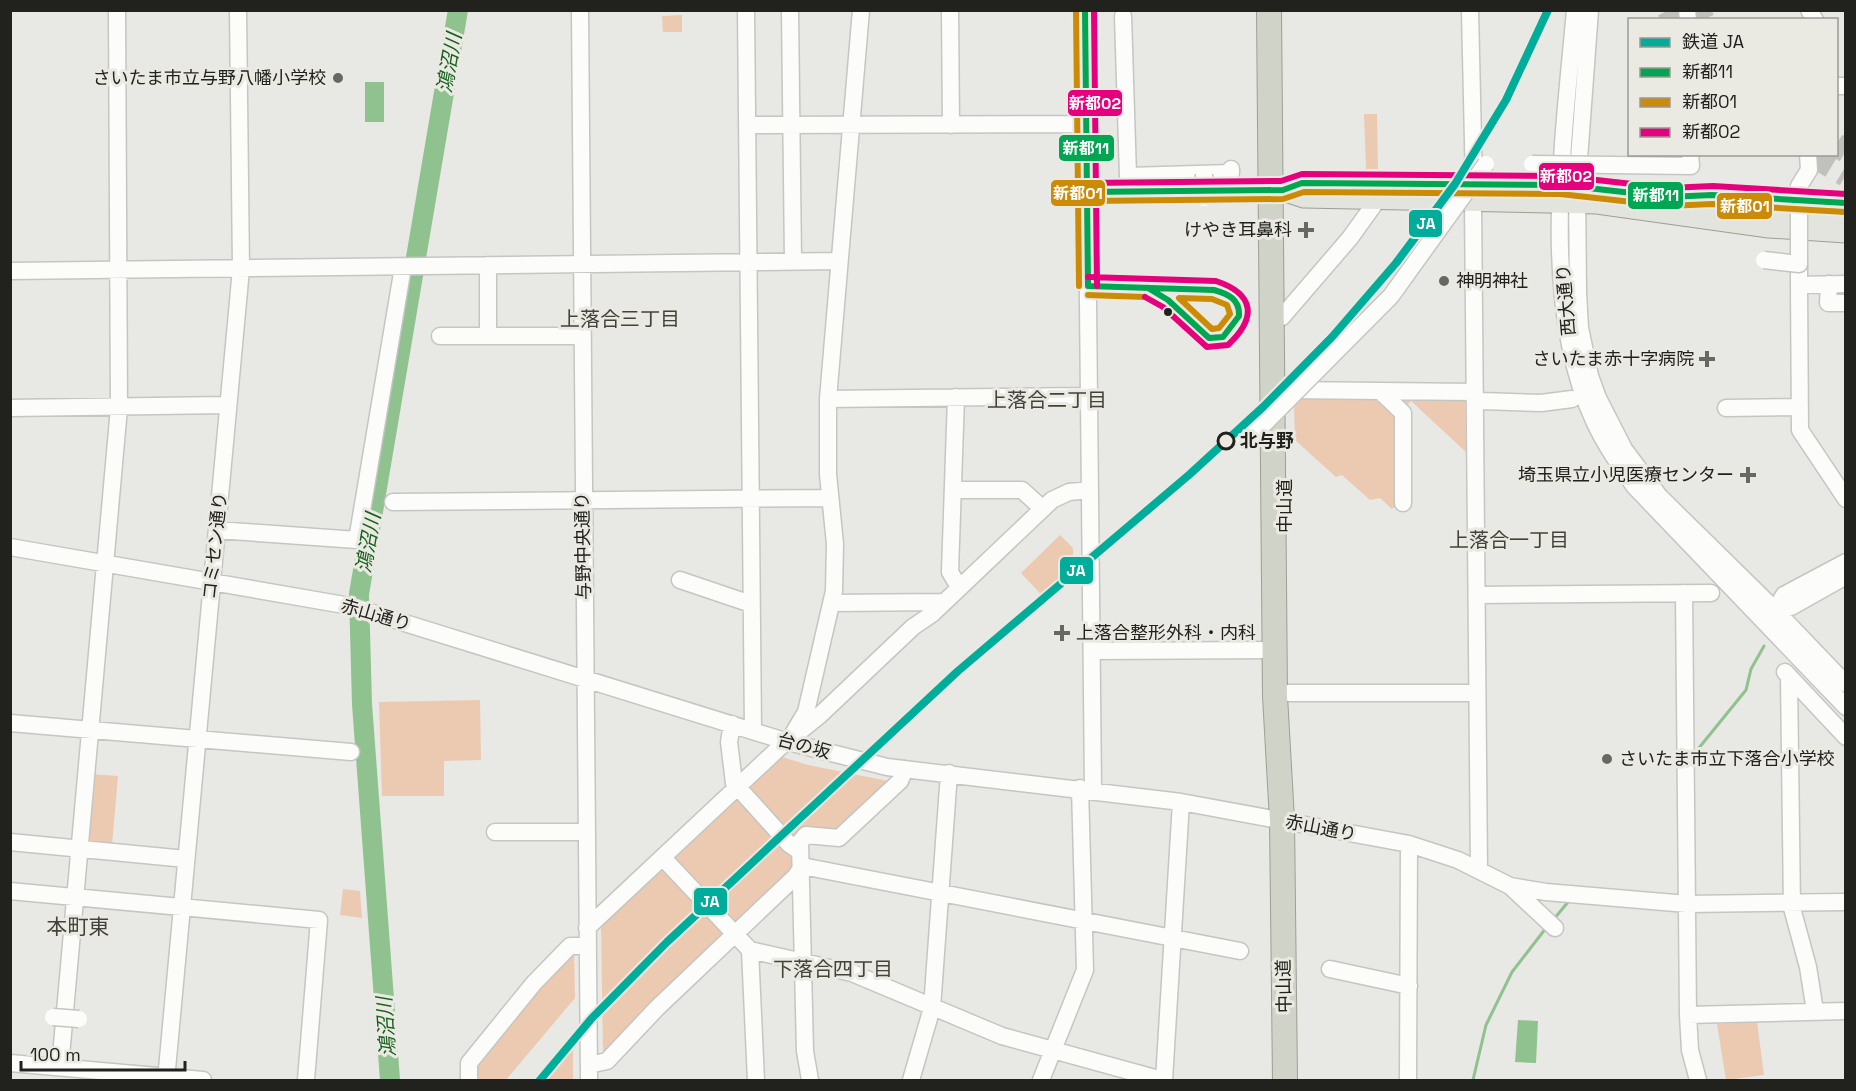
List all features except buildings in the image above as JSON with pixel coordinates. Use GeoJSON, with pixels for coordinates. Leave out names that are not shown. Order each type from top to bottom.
{"type":"FeatureCollection","features":[{"type":"Feature","properties":{"kind":"highway","name":"中山道"},"geometry":{"type":"LineString","coordinates":[[1269,10],[1282,317],[1278,390],[1287,693],[1286,793],[1282,820]]}},
{"type":"Feature","properties":{"kind":"highway","name":"中山道"},"geometry":{"type":"LineString","coordinates":[[1284,10],[1277,190],[1278,390],[1274,650],[1278,791],[1282,820],[1285,1080]]}},
{"type":"Feature","properties":{"kind":"main road"},"geometry":{"type":"LineString","coordinates":[[1277,190],[1302,183],[1473,194]]}},
{"type":"Feature","properties":{"kind":"main road"},"geometry":{"type":"LineString","coordinates":[[1277,190],[1304,197],[1378,199],[1473,194],[1569,194],[1661,204],[1845,218]]}},
{"type":"Feature","properties":{"kind":"main road"},"geometry":{"type":"LineString","coordinates":[[1661,204],[1712,195],[1845,203]]}},
{"type":"Feature","properties":{"kind":"main road"},"geometry":{"type":"LineString","coordinates":[[1661,204],[1769,227],[1845,232]]}},
{"type":"Feature","properties":{"kind":"main road"},"geometry":{"type":"LineString","coordinates":[[1661,204],[1670,225],[1681,229],[1845,247]]}},
{"type":"Feature","properties":{"kind":"street"},"geometry":{"type":"LineString","coordinates":[[60,1067],[92,730],[119,408],[117,10]]}},
{"type":"Feature","properties":{"kind":"street","name":"コミセン通り"},"geometry":{"type":"LineString","coordinates":[[166,1079],[241,269],[238,10]]}},
{"type":"Feature","properties":{"kind":"street","name":"与野中央通り"},"geometry":{"type":"LineString","coordinates":[[579,10],[589,1073]]}},
{"type":"Feature","properties":{"kind":"street"},"geometry":{"type":"LineString","coordinates":[[746,10],[753,731]]}},
{"type":"Feature","properties":{"kind":"street"},"geometry":{"type":"LineString","coordinates":[[790,10],[793,261]]}},
{"type":"Feature","properties":{"kind":"street"},"geometry":{"type":"LineString","coordinates":[[788,742],[806,712],[832,603],[835,544],[830,498],[828,399],[837,261],[861,10]]}},
{"type":"Feature","properties":{"kind":"street"},"geometry":{"type":"LineString","coordinates":[[950,10],[951,125]]}},
{"type":"Feature","properties":{"kind":"street"},"geometry":{"type":"LineString","coordinates":[[1041,1080],[1084,970],[1083,920],[1092,651],[1085,10]]}},
{"type":"Feature","properties":{"kind":"street"},"geometry":{"type":"LineString","coordinates":[[1470,10],[1478,397],[1479,870]]}},
{"type":"Feature","properties":{"kind":"street","name":"西大通り"},"geometry":{"type":"LineString","coordinates":[[1575,10],[1569,194],[1580,328],[1590,376],[1610,424],[1624,449],[1659,496],[1768,614],[1845,707]]}},
{"type":"Feature","properties":{"kind":"street","name":"西大通り"},"geometry":{"type":"LineString","coordinates":[[1569,194],[1590,10]]}},
{"type":"Feature","properties":{"kind":"street"},"geometry":{"type":"LineString","coordinates":[[1123,16],[1128,176],[1231,173],[1231,169]]}},
{"type":"Feature","properties":{"kind":"street"},"geometry":{"type":"LineString","coordinates":[[747,125],[850,127],[1086,124]]}},
{"type":"Feature","properties":{"kind":"street"},"geometry":{"type":"LineString","coordinates":[[1532,164],[1691,166],[1690,156]]}},
{"type":"Feature","properties":{"kind":"street"},"geometry":{"type":"LineString","coordinates":[[1808,156],[1809,170],[1799,186],[1800,430],[1845,499]]}},
{"type":"Feature","properties":{"kind":"street"},"geometry":{"type":"LineString","coordinates":[[1245,443],[1391,296],[1486,164]]}},
{"type":"Feature","properties":{"kind":"street"},"geometry":{"type":"LineString","coordinates":[[1204,174],[1204,198]]}},
{"type":"Feature","properties":{"kind":"street"},"geometry":{"type":"LineString","coordinates":[[1086,192],[1277,190]]}},
{"type":"Feature","properties":{"kind":"street"},"geometry":{"type":"LineString","coordinates":[[1282,317],[1350,238],[1378,199]]}},
{"type":"Feature","properties":{"kind":"street"},"geometry":{"type":"LineString","coordinates":[[1764,260],[1799,264]]}},
{"type":"Feature","properties":{"kind":"street"},"geometry":{"type":"LineString","coordinates":[[10,271],[837,261]]}},
{"type":"Feature","properties":{"kind":"street"},"geometry":{"type":"LineString","coordinates":[[488,266],[488,335]]}},
{"type":"Feature","properties":{"kind":"street"},"geometry":{"type":"LineString","coordinates":[[217,530],[357,540],[404,267]]}},
{"type":"Feature","properties":{"kind":"street"},"geometry":{"type":"LineString","coordinates":[[1799,285],[1837,284],[1826,305],[1845,303]]}},
{"type":"Feature","properties":{"kind":"street"},"geometry":{"type":"LineString","coordinates":[[1088,286],[1148,288]]}},
{"type":"Feature","properties":{"kind":"street"},"geometry":{"type":"LineString","coordinates":[[440,336],[582,336]]}},
{"type":"Feature","properties":{"kind":"street"},"geometry":{"type":"LineString","coordinates":[[1278,390],[1380,391],[1540,403],[1572,399]]}},
{"type":"Feature","properties":{"kind":"street"},"geometry":{"type":"LineString","coordinates":[[1380,391],[1403,413],[1403,503]]}},
{"type":"Feature","properties":{"kind":"street"},"geometry":{"type":"LineString","coordinates":[[828,399],[1089,396]]}},
{"type":"Feature","properties":{"kind":"street"},"geometry":{"type":"LineString","coordinates":[[956,397],[950,572],[959,587]]}},
{"type":"Feature","properties":{"kind":"street"},"geometry":{"type":"LineString","coordinates":[[10,408],[227,405]]}},
{"type":"Feature","properties":{"kind":"street"},"geometry":{"type":"LineString","coordinates":[[1726,408],[1800,407]]}},
{"type":"Feature","properties":{"kind":"street"},"geometry":{"type":"LineString","coordinates":[[953,490],[1022,490],[1043,509]]}},
{"type":"Feature","properties":{"kind":"street"},"geometry":{"type":"LineString","coordinates":[[587,928],[737,787],[1043,509],[1063,494],[1090,490]]}},
{"type":"Feature","properties":{"kind":"street"},"geometry":{"type":"LineString","coordinates":[[393,502],[830,498]]}},
{"type":"Feature","properties":{"kind":"street","name":"赤山通り"},"geometry":{"type":"LineString","coordinates":[[10,547],[350,606],[732,724]]}},
{"type":"Feature","properties":{"kind":"street"},"geometry":{"type":"LineString","coordinates":[[1768,614],[1784,595],[1845,562]]}},
{"type":"Feature","properties":{"kind":"street"},"geometry":{"type":"LineString","coordinates":[[1768,614],[1791,607],[1845,576]]}},
{"type":"Feature","properties":{"kind":"street"},"geometry":{"type":"LineString","coordinates":[[680,580],[751,604]]}},
{"type":"Feature","properties":{"kind":"street"},"geometry":{"type":"LineString","coordinates":[[1684,593],[1688,1015],[1690,1050],[1698,1080]]}},
{"type":"Feature","properties":{"kind":"street"},"geometry":{"type":"LineString","coordinates":[[1477,595],[1711,593]]}},
{"type":"Feature","properties":{"kind":"street"},"geometry":{"type":"LineString","coordinates":[[832,603],[943,602]]}},
{"type":"Feature","properties":{"kind":"street","name":"西大通り"},"geometry":{"type":"LineString","coordinates":[[1768,614],[1845,684]]}},
{"type":"Feature","properties":{"kind":"street"},"geometry":{"type":"LineString","coordinates":[[1092,651],[1274,650]]}},
{"type":"Feature","properties":{"kind":"street"},"geometry":{"type":"LineString","coordinates":[[1815,1011],[1792,902],[1787,674],[1845,737]]}},
{"type":"Feature","properties":{"kind":"street"},"geometry":{"type":"LineString","coordinates":[[1287,693],[1478,693]]}},
{"type":"Feature","properties":{"kind":"street"},"geometry":{"type":"LineString","coordinates":[[10,723],[351,752]]}},
{"type":"Feature","properties":{"kind":"street"},"geometry":{"type":"LineString","coordinates":[[732,724],[729,742],[737,787],[800,858],[805,1051],[810,1080]]}},
{"type":"Feature","properties":{"kind":"street","name":"台の坂"},"geometry":{"type":"LineString","coordinates":[[732,724],[788,742],[904,769],[948,773]]}},
{"type":"Feature","properties":{"kind":"street"},"geometry":{"type":"LineString","coordinates":[[589,1073],[607,1061],[657,1008],[796,876],[806,835],[839,838],[900,780],[904,769]]}},
{"type":"Feature","properties":{"kind":"street"},"geometry":{"type":"LineString","coordinates":[[911,1080],[932,1008],[948,773]]}},
{"type":"Feature","properties":{"kind":"street","name":"赤山通り"},"geometry":{"type":"LineString","coordinates":[[948,773],[1181,802],[1409,844],[1435,851],[1510,886],[1546,892],[1687,904],[1845,902]]}},
{"type":"Feature","properties":{"kind":"street"},"geometry":{"type":"LineString","coordinates":[[663,858],[750,950],[852,973],[932,1008],[1052,1052],[1163,1080],[1181,802]]}},
{"type":"Feature","properties":{"kind":"street"},"geometry":{"type":"LineString","coordinates":[[495,832],[587,832]]}},
{"type":"Feature","properties":{"kind":"street"},"geometry":{"type":"LineString","coordinates":[[10,842],[186,859]]}},
{"type":"Feature","properties":{"kind":"street"},"geometry":{"type":"LineString","coordinates":[[1408,1080],[1409,844]]}},
{"type":"Feature","properties":{"kind":"street"},"geometry":{"type":"LineString","coordinates":[[800,858],[941,892],[1240,951]]}},
{"type":"Feature","properties":{"kind":"street"},"geometry":{"type":"LineString","coordinates":[[1510,886],[1551,925]]}},
{"type":"Feature","properties":{"kind":"street"},"geometry":{"type":"LineString","coordinates":[[10,891],[319,920],[306,1080]]}},
{"type":"Feature","properties":{"kind":"street"},"geometry":{"type":"LineString","coordinates":[[468,1080],[469,1063],[528,991],[570,946],[587,946]]}},
{"type":"Feature","properties":{"kind":"street"},"geometry":{"type":"LineString","coordinates":[[750,950],[756,1080]]}},
{"type":"Feature","properties":{"kind":"street"},"geometry":{"type":"LineString","coordinates":[[1330,969],[1409,986]]}},
{"type":"Feature","properties":{"kind":"street"},"geometry":{"type":"LineString","coordinates":[[1688,1015],[1845,1011]]}},
{"type":"Feature","properties":{"kind":"street"},"geometry":{"type":"LineString","coordinates":[[53,1017],[79,1019]]}},
{"type":"Feature","properties":{"kind":"street"},"geometry":{"type":"LineString","coordinates":[[10,1063],[166,1079],[202,1080]]}},
{"type":"Feature","properties":{"kind":"shaded area"},"geometry":{"type":"Polygon","coordinates":[[[682,15],[682,32],[663,32],[662,16],[682,15]]]}},
{"type":"Feature","properties":{"kind":"shaded area"},"geometry":{"type":"Polygon","coordinates":[[[365,82],[384,82],[384,122],[365,122],[365,82]]]}},
{"type":"Feature","properties":{"kind":"shaded area"},"geometry":{"type":"Polygon","coordinates":[[[1364,114],[1377,114],[1378,169],[1366,169],[1364,114]]]}},
{"type":"Feature","properties":{"kind":"shaded area"},"geometry":{"type":"Polygon","coordinates":[[[1393,397],[1465,399],[1466,452],[1411,401],[1405,408],[1393,397]]]}},
{"type":"Feature","properties":{"kind":"shaded area"},"geometry":{"type":"Polygon","coordinates":[[[1300,399],[1376,400],[1398,420],[1400,502],[1392,509],[1380,498],[1370,500],[1342,475],[1336,477],[1295,440],[1294,404],[1300,399]]]}},
{"type":"Feature","properties":{"kind":"shaded area"},"geometry":{"type":"Polygon","coordinates":[[[1060,535],[1073,548],[1073,580],[1048,602],[1021,573],[1060,535]]]}},
{"type":"Feature","properties":{"kind":"shaded area"},"geometry":{"type":"Polygon","coordinates":[[[480,700],[481,760],[444,761],[444,796],[382,796],[379,702],[480,700]]]}},
{"type":"Feature","properties":{"kind":"shaded area"},"geometry":{"type":"Polygon","coordinates":[[[779,756],[808,765],[893,782],[840,831],[803,831],[796,868],[606,1054],[603,1053],[601,923],[779,756]]]}},
{"type":"Feature","properties":{"kind":"shaded area"},"geometry":{"type":"Polygon","coordinates":[[[90,774],[118,776],[112,845],[86,846],[90,774]]]}},
{"type":"Feature","properties":{"kind":"shaded area"},"geometry":{"type":"Polygon","coordinates":[[[343,889],[360,891],[362,918],[340,915],[343,889]]]}},
{"type":"Feature","properties":{"kind":"shaded area"},"geometry":{"type":"Polygon","coordinates":[[[574,949],[575,998],[506,1080],[472,1080],[472,1065],[574,949]]]}},
{"type":"Feature","properties":{"kind":"shaded area"},"geometry":{"type":"Polygon","coordinates":[[[1518,1020],[1538,1021],[1536,1063],[1515,1062],[1518,1020]]]}},
{"type":"Feature","properties":{"kind":"shaded area"},"geometry":{"type":"Polygon","coordinates":[[[1757,1022],[1764,1075],[1726,1080],[1717,1024],[1757,1022]]]}},
{"type":"Feature","properties":{"kind":"shaded area"},"geometry":{"type":"Polygon","coordinates":[[[573,1048],[573,1080],[548,1080],[573,1048]]]}},
{"type":"Feature","properties":{"kind":"waterway","name":"鴻沼川"},"geometry":{"type":"LineString","coordinates":[[390,1080],[362,704],[359,594],[458,10]]}},
{"type":"Feature","properties":{"kind":"waterway"},"geometry":{"type":"LineString","coordinates":[[1694,754],[1746,690],[1751,669],[1764,646]]}},
{"type":"Feature","properties":{"kind":"waterway"},"geometry":{"type":"LineString","coordinates":[[1554,919],[1568,902]]}},
{"type":"Feature","properties":{"kind":"waterway"},"geometry":{"type":"LineString","coordinates":[[1473,1080],[1486,1025],[1512,972],[1546,928]]}},
{"type":"Feature","properties":{"kind":"tunnel"},"geometry":{"type":"LineString","coordinates":[[1669,10],[1673,18]]}},
{"type":"Feature","properties":{"kind":"tunnel"},"geometry":{"type":"LineString","coordinates":[[1698,10],[1702,18]]}},
{"type":"Feature","properties":{"kind":"tunnel"},"geometry":{"type":"LineString","coordinates":[[1838,146],[1846,151]]}},
{"type":"Feature","properties":{"kind":"tunnel"},"geometry":{"type":"LineString","coordinates":[[1814,156],[1846,175]]}},
{"type":"Feature","properties":{"kind":"rail line","name":"JA"},"geometry":{"type":"LineString","coordinates":[[540,1080],[592,1018],[667,942],[958,671],[1190,474],[1263,407],[1332,337],[1396,263],[1455,184],[1506,100],[1548,10]]}},
{"type":"Feature","properties":{"kind":"transit line","name":"新都01"},"geometry":{"type":"LineString","coordinates":[[1076,10],[1079,286]]}},
{"type":"Feature","properties":{"kind":"transit line","name":"新都11"},"geometry":{"type":"LineString","coordinates":[[1085,10],[1088,286]]}},
{"type":"Feature","properties":{"kind":"transit line","name":"新都02"},"geometry":{"type":"LineString","coordinates":[[1094,10],[1097,286]]}},
{"type":"Feature","properties":{"kind":"transit line","name":"新都02"},"geometry":{"type":"LineString","coordinates":[[1086,183],[1281,181],[1302,174],[1561,176],[1668,188],[1713,186],[1846,194]]}},
{"type":"Feature","properties":{"kind":"transit line","name":"新都11"},"geometry":{"type":"LineString","coordinates":[[1086,192],[1283,190],[1302,183],[1561,185],[1668,197],[1712,195],[1846,203]]}},
{"type":"Feature","properties":{"kind":"transit line","name":"新都01"},"geometry":{"type":"LineString","coordinates":[[1086,201],[1283,199],[1304,192],[1560,194],[1668,206],[1712,204],[1845,212]]}},
{"type":"Feature","properties":{"kind":"transit line","name":"新都02"},"geometry":{"type":"LineString","coordinates":[[1088,277],[1216,281],[1229,286],[1245,300],[1248,308],[1247,316],[1244,325],[1228,345],[1207,347],[1163,307],[1145,297]]}},
{"type":"Feature","properties":{"kind":"transit line","name":"新都11"},"geometry":{"type":"LineString","coordinates":[[1088,286],[1214,290],[1224,293],[1235,301],[1239,316],[1223,337],[1209,338],[1168,300],[1148,288]]}},
{"type":"Feature","properties":{"kind":"transit line","name":"新都01"},"geometry":{"type":"LineString","coordinates":[[1088,295],[1145,297]]}},
{"type":"Feature","properties":{"kind":"transit line","name":"新都01"},"geometry":{"type":"LineString","coordinates":[[1179,298],[1212,299],[1227,305],[1230,314],[1219,328],[1212,329],[1179,298]]}},
{"type":"Feature","properties":{"kind":"place","name":"さいたま市立与野八幡小学校"},"geometry":{"type":"Point","coordinates":[338,78]}},
{"type":"Feature","properties":{"kind":"place","name":"けやき耳鼻科"},"geometry":{"type":"Point","coordinates":[1306,230]}},
{"type":"Feature","properties":{"kind":"place","name":"神明神社"},"geometry":{"type":"Point","coordinates":[1444,281]}},
{"type":"Feature","properties":{"kind":"place","name":"さいたま赤十字病院"},"geometry":{"type":"Point","coordinates":[1707,359]}},
{"type":"Feature","properties":{"kind":"place","name":"北与野"},"geometry":{"type":"Point","coordinates":[1226,441]}},
{"type":"Feature","properties":{"kind":"place","name":"埼玉県立小児医療センター"},"geometry":{"type":"Point","coordinates":[1748,475]}},
{"type":"Feature","properties":{"kind":"place","name":"上落合整形外科・内科"},"geometry":{"type":"Point","coordinates":[1062,633]}},
{"type":"Feature","properties":{"kind":"place","name":"さいたま市立下落合小学校"},"geometry":{"type":"Point","coordinates":[1607,759]}},
{"type":"Feature","properties":{"kind":"district","name":"上落合三丁目"},"geometry":{"type":"Point","coordinates":[620,319]}},
{"type":"Feature","properties":{"kind":"district","name":"上落合二丁目"},"geometry":{"type":"Point","coordinates":[1047,400]}},
{"type":"Feature","properties":{"kind":"district","name":"上落合一丁目"},"geometry":{"type":"Point","coordinates":[1509,540]}},
{"type":"Feature","properties":{"kind":"district","name":"本町東"},"geometry":{"type":"Point","coordinates":[78,927]}},
{"type":"Feature","properties":{"kind":"district","name":"下落合四丁目"},"geometry":{"type":"Point","coordinates":[833,969]}}]}
